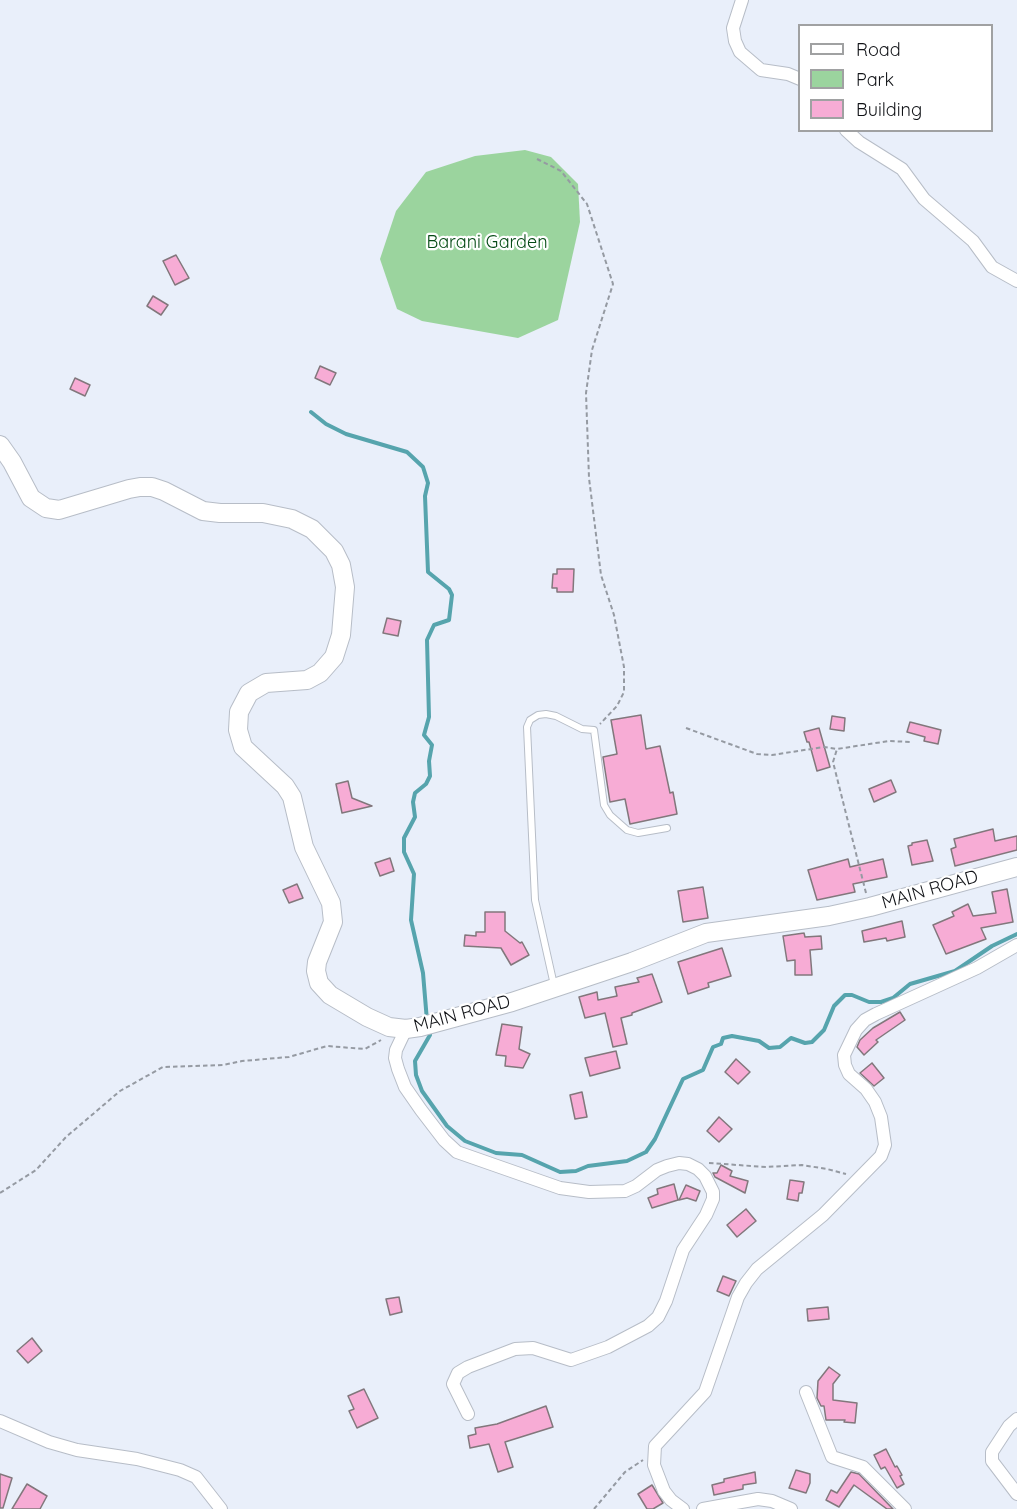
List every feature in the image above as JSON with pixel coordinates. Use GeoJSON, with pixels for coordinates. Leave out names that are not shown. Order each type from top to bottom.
{"type":"FeatureCollection","features":[{"type":"Feature","properties":{"kind":"main road","name":"MAIN ROAD"},"geometry":{"type":"LineString","coordinates":[[0,445],[31,498],[46,508],[59,510],[129,489],[152,487],[208,512],[263,513],[292,519],[312,529],[334,551],[341,565],[345,587],[341,635],[334,657],[320,673],[307,680],[266,683],[249,693],[239,712],[240,739],[250,754],[285,786],[292,797],[304,847],[331,903],[333,922],[317,962],[316,975],[319,984],[330,995],[367,1017],[402,1029],[512,1002],[632,962],[705,933],[796,922],[870,907],[1017,867]]}},
{"type":"Feature","properties":{"kind":"street"},"geometry":{"type":"LineString","coordinates":[[742,0],[733,28],[740,52],[762,70],[788,74],[798,78]]}},
{"type":"Feature","properties":{"kind":"street"},"geometry":{"type":"LineString","coordinates":[[848,132],[859,142],[902,169],[924,199],[973,241],[993,267],[1017,281]]}},
{"type":"Feature","properties":{"kind":"street"},"geometry":{"type":"LineString","coordinates":[[683,1509],[664,1491],[654,1465],[655,1446],[705,1392],[738,1297],[746,1282],[757,1269],[824,1215],[881,1156],[885,1145],[881,1117],[875,1102],[866,1089],[849,1074],[845,1065],[844,1055],[856,1030],[865,1020],[876,1014],[977,968],[1017,945]]}},
{"type":"Feature","properties":{"kind":"street"},"geometry":{"type":"LineString","coordinates":[[402,1029],[395,1058],[405,1087],[444,1140],[457,1152],[560,1188],[589,1192],[625,1191],[636,1186],[657,1170],[679,1163],[688,1164],[698,1168],[714,1192],[706,1215],[683,1250],[666,1301],[658,1317],[648,1326],[608,1347],[571,1360],[533,1348],[515,1349],[468,1367],[458,1373],[453,1384],[468,1414]]}},
{"type":"Feature","properties":{"kind":"street"},"geometry":{"type":"LineString","coordinates":[[806,1392],[832,1457],[863,1467],[905,1509]]}},
{"type":"Feature","properties":{"kind":"street"},"geometry":{"type":"LineString","coordinates":[[1017,1419],[1009,1426],[992,1452],[992,1461],[1017,1494]]}},
{"type":"Feature","properties":{"kind":"street"},"geometry":{"type":"LineString","coordinates":[[0,1420],[49,1442],[77,1450],[136,1459],[180,1470],[196,1477],[221,1509]]}},
{"type":"Feature","properties":{"kind":"street"},"geometry":{"type":"LineString","coordinates":[[703,1509],[758,1499],[772,1500],[791,1509]]}},
{"type":"Feature","properties":{"kind":"lane"},"geometry":{"type":"LineString","coordinates":[[554,988],[535,900],[527,727],[531,720],[546,714],[556,716],[582,729],[594,730],[604,805],[610,814],[627,830],[638,832],[667,828]]}},
{"type":"Feature","properties":{"kind":"path"},"geometry":{"type":"LineString","coordinates":[[537,159],[561,171],[587,204],[613,284],[592,350],[586,393],[589,478],[601,575],[614,615],[624,667],[624,692],[617,706],[594,730]]}},
{"type":"Feature","properties":{"kind":"path"},"geometry":{"type":"LineString","coordinates":[[686,728],[757,754],[772,755],[824,747],[837,749],[889,741],[912,742]]}},
{"type":"Feature","properties":{"kind":"path"},"geometry":{"type":"LineString","coordinates":[[837,749],[833,762],[870,907]]}},
{"type":"Feature","properties":{"kind":"path"},"geometry":{"type":"LineString","coordinates":[[0,1193],[36,1170],[66,1137],[120,1091],[163,1067],[223,1065],[289,1057],[327,1046],[365,1049],[402,1029]]}},
{"type":"Feature","properties":{"kind":"path"},"geometry":{"type":"LineString","coordinates":[[688,1164],[711,1162],[766,1167],[801,1165],[827,1168],[858,1178]]}},
{"type":"Feature","properties":{"kind":"path"},"geometry":{"type":"LineString","coordinates":[[594,1509],[625,1472],[653,1454]]}},
{"type":"Feature","properties":{"kind":"green space","name":"Barani Garden"},"geometry":{"type":"Polygon","coordinates":[[[525,150],[551,157],[578,184],[580,222],[558,320],[518,338],[422,321],[397,309],[380,259],[396,211],[426,172],[475,156],[525,150]]]}},
{"type":"Feature","properties":{"kind":"building"},"geometry":{"type":"Polygon","coordinates":[[[176,255],[189,278],[175,285],[163,261],[176,255]]]}},
{"type":"Feature","properties":{"kind":"building"},"geometry":{"type":"Polygon","coordinates":[[[153,296],[168,305],[161,315],[147,306],[153,296]]]}},
{"type":"Feature","properties":{"kind":"building"},"geometry":{"type":"Polygon","coordinates":[[[320,366],[336,373],[330,385],[315,378],[320,366]]]}},
{"type":"Feature","properties":{"kind":"building"},"geometry":{"type":"Polygon","coordinates":[[[75,378],[90,385],[85,396],[70,389],[75,378]]]}},
{"type":"Feature","properties":{"kind":"building"},"geometry":{"type":"Polygon","coordinates":[[[557,569],[574,569],[573,592],[557,592],[557,588],[552,588],[553,574],[557,574],[557,569]]]}},
{"type":"Feature","properties":{"kind":"building"},"geometry":{"type":"Polygon","coordinates":[[[387,618],[401,621],[398,636],[383,633],[387,618]]]}},
{"type":"Feature","properties":{"kind":"building"},"geometry":{"type":"Polygon","coordinates":[[[641,715],[646,749],[660,746],[677,814],[630,824],[625,799],[610,802],[603,757],[617,754],[611,720],[641,715]]]}},
{"type":"Feature","properties":{"kind":"building"},"geometry":{"type":"Polygon","coordinates":[[[832,716],[845,718],[844,731],[830,729],[832,716]]]}},
{"type":"Feature","properties":{"kind":"building"},"geometry":{"type":"Polygon","coordinates":[[[910,722],[941,730],[938,744],[924,741],[925,737],[907,732],[910,722]]]}},
{"type":"Feature","properties":{"kind":"building"},"geometry":{"type":"Polygon","coordinates":[[[819,728],[830,767],[817,771],[804,732],[819,728]]]}},
{"type":"Feature","properties":{"kind":"building"},"geometry":{"type":"Polygon","coordinates":[[[891,780],[896,792],[874,802],[869,789],[891,780]]]}},
{"type":"Feature","properties":{"kind":"building"},"geometry":{"type":"Polygon","coordinates":[[[348,781],[352,798],[372,806],[342,813],[336,784],[348,781]]]}},
{"type":"Feature","properties":{"kind":"building"},"geometry":{"type":"Polygon","coordinates":[[[993,829],[995,841],[1017,836],[1017,850],[955,866],[951,849],[956,847],[954,839],[993,829]]]}},
{"type":"Feature","properties":{"kind":"building"},"geometry":{"type":"Polygon","coordinates":[[[927,840],[933,861],[912,865],[908,846],[927,840]]]}},
{"type":"Feature","properties":{"kind":"building"},"geometry":{"type":"Polygon","coordinates":[[[390,858],[394,871],[380,876],[375,863],[390,858]]]}},
{"type":"Feature","properties":{"kind":"building"},"geometry":{"type":"Polygon","coordinates":[[[848,859],[850,867],[883,859],[887,877],[853,884],[855,892],[817,900],[808,870],[848,859]]]}},
{"type":"Feature","properties":{"kind":"building"},"geometry":{"type":"Polygon","coordinates":[[[297,884],[303,898],[289,903],[283,890],[297,884]]]}},
{"type":"Feature","properties":{"kind":"building"},"geometry":{"type":"Polygon","coordinates":[[[703,887],[708,918],[683,922],[678,891],[703,887]]]}},
{"type":"Feature","properties":{"kind":"building"},"geometry":{"type":"Polygon","coordinates":[[[1007,889],[1013,922],[981,928],[986,939],[946,954],[933,925],[954,916],[952,912],[968,904],[973,916],[996,913],[992,892],[1007,889]]]}},
{"type":"Feature","properties":{"kind":"building"},"geometry":{"type":"Polygon","coordinates":[[[485,912],[505,912],[505,931],[520,943],[522,942],[529,955],[511,965],[501,948],[464,946],[465,935],[476,936],[476,932],[485,932],[485,912]]]}},
{"type":"Feature","properties":{"kind":"building"},"geometry":{"type":"Polygon","coordinates":[[[902,921],[905,937],[864,942],[862,931],[902,921]]]}},
{"type":"Feature","properties":{"kind":"building"},"geometry":{"type":"Polygon","coordinates":[[[804,933],[805,937],[821,936],[822,949],[810,950],[812,975],[795,975],[795,960],[787,961],[783,936],[804,933]]]}},
{"type":"Feature","properties":{"kind":"building"},"geometry":{"type":"Polygon","coordinates":[[[722,948],[731,976],[708,983],[709,987],[688,994],[678,962],[722,948]]]}},
{"type":"Feature","properties":{"kind":"building"},"geometry":{"type":"Polygon","coordinates":[[[652,974],[662,1002],[621,1018],[627,1044],[613,1047],[605,1013],[585,1018],[579,997],[597,992],[598,1000],[617,996],[615,987],[639,982],[637,978],[652,974]]]}},
{"type":"Feature","properties":{"kind":"building"},"geometry":{"type":"Polygon","coordinates":[[[900,1012],[905,1020],[876,1040],[878,1042],[864,1055],[857,1047],[860,1040],[873,1028],[900,1012]]]}},
{"type":"Feature","properties":{"kind":"building"},"geometry":{"type":"Polygon","coordinates":[[[502,1024],[522,1027],[519,1049],[530,1054],[523,1068],[505,1066],[506,1056],[496,1055],[502,1024]]]}},
{"type":"Feature","properties":{"kind":"building"},"geometry":{"type":"Polygon","coordinates":[[[616,1051],[620,1068],[590,1076],[585,1058],[616,1051]]]}},
{"type":"Feature","properties":{"kind":"building"},"geometry":{"type":"Polygon","coordinates":[[[736,1059],[750,1072],[738,1084],[725,1072],[736,1059]]]}},
{"type":"Feature","properties":{"kind":"building"},"geometry":{"type":"Polygon","coordinates":[[[872,1063],[884,1078],[874,1086],[860,1073],[872,1063]]]}},
{"type":"Feature","properties":{"kind":"building"},"geometry":{"type":"Polygon","coordinates":[[[582,1092],[587,1117],[575,1119],[570,1095],[582,1092]]]}},
{"type":"Feature","properties":{"kind":"building"},"geometry":{"type":"Polygon","coordinates":[[[719,1117],[732,1129],[719,1142],[707,1131],[719,1117]]]}},
{"type":"Feature","properties":{"kind":"building"},"geometry":{"type":"Polygon","coordinates":[[[721,1165],[732,1171],[730,1176],[748,1181],[745,1193],[715,1177],[713,1173],[717,1173],[721,1165]]]}},
{"type":"Feature","properties":{"kind":"building"},"geometry":{"type":"Polygon","coordinates":[[[790,1180],[804,1182],[798,1201],[787,1199],[790,1180]]]}},
{"type":"Feature","properties":{"kind":"building"},"geometry":{"type":"Polygon","coordinates":[[[674,1184],[678,1200],[652,1208],[648,1198],[658,1194],[657,1189],[674,1184]]]}},
{"type":"Feature","properties":{"kind":"building"},"geometry":{"type":"Polygon","coordinates":[[[686,1185],[700,1191],[696,1201],[687,1198],[679,1200],[686,1185]]]}},
{"type":"Feature","properties":{"kind":"building"},"geometry":{"type":"Polygon","coordinates":[[[746,1209],[756,1221],[737,1237],[727,1225],[746,1209]]]}},
{"type":"Feature","properties":{"kind":"building"},"geometry":{"type":"Polygon","coordinates":[[[723,1276],[736,1281],[729,1296],[717,1291],[723,1276]]]}},
{"type":"Feature","properties":{"kind":"building"},"geometry":{"type":"Polygon","coordinates":[[[399,1297],[402,1312],[390,1315],[386,1299],[399,1297]]]}},
{"type":"Feature","properties":{"kind":"building"},"geometry":{"type":"Polygon","coordinates":[[[828,1307],[829,1319],[808,1321],[807,1309],[828,1307]]]}},
{"type":"Feature","properties":{"kind":"building"},"geometry":{"type":"Polygon","coordinates":[[[32,1338],[42,1351],[28,1363],[17,1351],[32,1338]]]}},
{"type":"Feature","properties":{"kind":"building"},"geometry":{"type":"Polygon","coordinates":[[[829,1367],[840,1375],[833,1384],[833,1400],[857,1403],[855,1423],[844,1422],[845,1420],[826,1420],[824,1406],[821,1406],[817,1398],[818,1381],[829,1367]]]}},
{"type":"Feature","properties":{"kind":"building"},"geometry":{"type":"Polygon","coordinates":[[[364,1389],[378,1418],[357,1428],[349,1411],[354,1409],[348,1396],[364,1389]]]}},
{"type":"Feature","properties":{"kind":"building"},"geometry":{"type":"Polygon","coordinates":[[[546,1406],[553,1427],[505,1442],[513,1467],[498,1472],[489,1444],[470,1448],[468,1436],[476,1434],[475,1428],[497,1424],[546,1406]]]}},
{"type":"Feature","properties":{"kind":"building"},"geometry":{"type":"Polygon","coordinates":[[[886,1449],[902,1475],[900,1476],[904,1484],[897,1488],[885,1467],[881,1469],[874,1455],[886,1449]]]}},
{"type":"Feature","properties":{"kind":"building"},"geometry":{"type":"Polygon","coordinates":[[[796,1470],[810,1474],[810,1483],[806,1493],[789,1488],[796,1470]]]}},
{"type":"Feature","properties":{"kind":"building"},"geometry":{"type":"Polygon","coordinates":[[[755,1472],[756,1483],[743,1485],[743,1489],[714,1495],[712,1485],[724,1482],[724,1479],[755,1472]]]}},
{"type":"Feature","properties":{"kind":"building"},"geometry":{"type":"Polygon","coordinates":[[[851,1472],[859,1474],[893,1509],[887,1509],[854,1485],[839,1507],[826,1500],[831,1490],[837,1493],[851,1472]]]}},
{"type":"Feature","properties":{"kind":"building"},"geometry":{"type":"Polygon","coordinates":[[[0,1474],[12,1478],[3,1508],[0,1508],[0,1474]]]}},
{"type":"Feature","properties":{"kind":"building"},"geometry":{"type":"Polygon","coordinates":[[[27,1484],[47,1496],[40,1509],[12,1509],[27,1484]]]}},
{"type":"Feature","properties":{"kind":"building"},"geometry":{"type":"Polygon","coordinates":[[[652,1485],[663,1503],[653,1509],[647,1509],[638,1494],[652,1485]]]}},
{"type":"Feature","properties":{"kind":"waterway"},"geometry":{"type":"LineString","coordinates":[[311,412],[326,424],[346,434],[407,452],[423,467],[428,483],[425,496],[428,572],[449,589],[452,595],[449,620],[434,625],[427,640],[429,717],[424,735],[432,745],[429,761],[430,776],[426,784],[415,793],[413,802],[415,817],[404,838],[404,852],[414,874],[411,920],[423,973],[427,1021]]}},
{"type":"Feature","properties":{"kind":"waterway"},"geometry":{"type":"LineString","coordinates":[[430,1031],[415,1061],[416,1075],[422,1091],[447,1126],[465,1141],[496,1153],[522,1155],[560,1172],[576,1171],[588,1166],[627,1161],[646,1152],[655,1139],[683,1079],[703,1070],[713,1047],[721,1044],[723,1038],[732,1036],[759,1041],[769,1048],[780,1047],[791,1038],[805,1043],[812,1042],[824,1030],[834,1006],[845,995],[852,995],[869,1002],[881,1002],[893,998],[910,984],[955,971],[992,946],[1017,934]]}}]}
